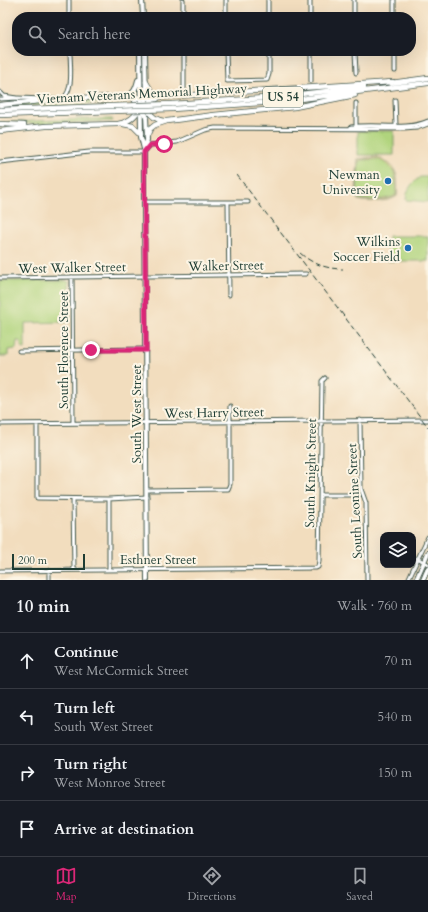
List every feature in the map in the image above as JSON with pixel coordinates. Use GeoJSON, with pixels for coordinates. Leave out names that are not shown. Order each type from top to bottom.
{"type":"FeatureCollection","features":[{"type":"Feature","properties":{"kind":"highway","name":"Vietnam Veterans Memorial Highway"},"geometry":{"type":"LineString","coordinates":[[172,106],[356,88],[428,78]]}},
{"type":"Feature","properties":{"kind":"highway"},"geometry":{"type":"LineString","coordinates":[[146,82],[150,90],[158,96],[173,96]]}},
{"type":"Feature","properties":{"kind":"highway"},"geometry":{"type":"LineString","coordinates":[[118,124],[129,121],[146,98],[393,82]]}},
{"type":"Feature","properties":{"kind":"highway","name":"Vietnam Veterans Memorial Highway"},"geometry":{"type":"LineString","coordinates":[[0,116],[172,106],[270,103],[428,83]]}},
{"type":"Feature","properties":{"kind":"highway"},"geometry":{"type":"LineString","coordinates":[[147,136],[150,129],[155,125],[167,121],[305,106],[358,95],[371,90]]}},
{"type":"Feature","properties":{"kind":"highway"},"geometry":{"type":"LineString","coordinates":[[0,105],[55,99],[123,97],[141,106],[149,116],[158,120],[167,121]]}},
{"type":"Feature","properties":{"kind":"highway"},"geometry":{"type":"LineString","coordinates":[[141,106],[152,100],[164,97]]}},
{"type":"Feature","properties":{"kind":"highway"},"geometry":{"type":"LineString","coordinates":[[149,116],[148,108],[152,100]]}},
{"type":"Feature","properties":{"kind":"highway","name":"Vietnam Veterans Memorial Highway"},"geometry":{"type":"LineString","coordinates":[[0,110],[113,109]]}},
{"type":"Feature","properties":{"kind":"highway"},"geometry":{"type":"LineString","coordinates":[[0,124],[46,126]]}},
{"type":"Feature","properties":{"kind":"highway"},"geometry":{"type":"LineString","coordinates":[[0,130],[46,126],[118,124],[133,126],[141,134]]}},
{"type":"Feature","properties":{"kind":"main road"},"geometry":{"type":"LineString","coordinates":[[142,0],[143,12]]}},
{"type":"Feature","properties":{"kind":"main road","name":"South West Street"},"geometry":{"type":"LineString","coordinates":[[140,56],[141,134],[144,152],[147,580]]}},
{"type":"Feature","properties":{"kind":"main road"},"geometry":{"type":"LineString","coordinates":[[145,56],[146,98]]}},
{"type":"Feature","properties":{"kind":"main road"},"geometry":{"type":"LineString","coordinates":[[123,97],[130,96],[134,91],[137,86],[140,72]]}},
{"type":"Feature","properties":{"kind":"main road","name":"South West Street"},"geometry":{"type":"LineString","coordinates":[[144,152],[149,116]]}},
{"type":"Feature","properties":{"kind":"main road"},"geometry":{"type":"LineString","coordinates":[[416,580],[426,563],[428,553]]}},
{"type":"Feature","properties":{"kind":"main road"},"geometry":{"type":"LineString","coordinates":[[423,580],[428,568]]}},
{"type":"Feature","properties":{"kind":"street"},"geometry":{"type":"LineString","coordinates":[[69,0],[69,12]]}},
{"type":"Feature","properties":{"kind":"street"},"geometry":{"type":"LineString","coordinates":[[183,0],[183,12]]}},
{"type":"Feature","properties":{"kind":"street"},"geometry":{"type":"LineString","coordinates":[[226,0],[226,12]]}},
{"type":"Feature","properties":{"kind":"street"},"geometry":{"type":"LineString","coordinates":[[268,0],[268,12]]}},
{"type":"Feature","properties":{"kind":"street"},"geometry":{"type":"LineString","coordinates":[[310,0],[310,12]]}},
{"type":"Feature","properties":{"kind":"street"},"geometry":{"type":"LineString","coordinates":[[354,0],[354,12]]}},
{"type":"Feature","properties":{"kind":"street"},"geometry":{"type":"LineString","coordinates":[[394,0],[394,12]]}},
{"type":"Feature","properties":{"kind":"street"},"geometry":{"type":"LineString","coordinates":[[70,56],[70,89],[73,95],[78,98]]}},
{"type":"Feature","properties":{"kind":"street"},"geometry":{"type":"LineString","coordinates":[[184,56],[184,95]]}},
{"type":"Feature","properties":{"kind":"street"},"geometry":{"type":"LineString","coordinates":[[226,56],[227,81],[267,80],[268,56]]}},
{"type":"Feature","properties":{"kind":"street"},"geometry":{"type":"LineString","coordinates":[[311,56],[311,81]]}},
{"type":"Feature","properties":{"kind":"street"},"geometry":{"type":"LineString","coordinates":[[355,56],[356,73]]}},
{"type":"Feature","properties":{"kind":"street"},"geometry":{"type":"LineString","coordinates":[[395,56],[395,71]]}},
{"type":"Feature","properties":{"kind":"street"},"geometry":{"type":"LineString","coordinates":[[62,99],[67,95],[70,89]]}},
{"type":"Feature","properties":{"kind":"street"},"geometry":{"type":"LineString","coordinates":[[0,92],[4,96],[18,98]]}},
{"type":"Feature","properties":{"kind":"street"},"geometry":{"type":"LineString","coordinates":[[0,99],[55,99]]}},
{"type":"Feature","properties":{"kind":"street"},"geometry":{"type":"LineString","coordinates":[[396,100],[396,126]]}},
{"type":"Feature","properties":{"kind":"street"},"geometry":{"type":"LineString","coordinates":[[356,103],[356,126]]}},
{"type":"Feature","properties":{"kind":"street"},"geometry":{"type":"LineString","coordinates":[[345,128],[356,126],[417,125],[428,121]]}},
{"type":"Feature","properties":{"kind":"street"},"geometry":{"type":"LineString","coordinates":[[0,162],[89,152],[144,152],[150,145],[177,142],[205,130],[215,128],[412,128],[428,124]]}},
{"type":"Feature","properties":{"kind":"street"},"geometry":{"type":"LineString","coordinates":[[144,202],[248,202]]}},
{"type":"Feature","properties":{"kind":"street"},"geometry":{"type":"LineString","coordinates":[[228,202],[229,295]]}},
{"type":"Feature","properties":{"kind":"street","name":"Walker Street"},"geometry":{"type":"LineString","coordinates":[[145,276],[306,274]]}},
{"type":"Feature","properties":{"kind":"street","name":"West Walker Street"},"geometry":{"type":"LineString","coordinates":[[0,278],[145,276]]}},
{"type":"Feature","properties":{"kind":"street","name":"South Florence Street"},"geometry":{"type":"LineString","coordinates":[[72,277],[73,423]]}},
{"type":"Feature","properties":{"kind":"street"},"geometry":{"type":"LineString","coordinates":[[19,351],[146,350]]}},
{"type":"Feature","properties":{"kind":"street","name":"South Knight Street"},"geometry":{"type":"LineString","coordinates":[[316,568],[319,565],[322,381],[325,378]]}},
{"type":"Feature","properties":{"kind":"street"},"geometry":{"type":"LineString","coordinates":[[147,490],[223,490],[229,487],[230,406]]}},
{"type":"Feature","properties":{"kind":"street","name":"South Leonine Street"},"geometry":{"type":"LineString","coordinates":[[360,420],[361,490],[366,503],[367,580]]}},
{"type":"Feature","properties":{"kind":"street","name":"West Harry Street"},"geometry":{"type":"LineString","coordinates":[[0,424],[428,420]]}},
{"type":"Feature","properties":{"kind":"street"},"geometry":{"type":"LineString","coordinates":[[37,424],[37,498],[109,499],[147,497]]}},
{"type":"Feature","properties":{"kind":"street"},"geometry":{"type":"LineString","coordinates":[[321,495],[359,495]]}},
{"type":"Feature","properties":{"kind":"street"},"geometry":{"type":"LineString","coordinates":[[73,499],[74,570]]}},
{"type":"Feature","properties":{"kind":"street"},"geometry":{"type":"LineString","coordinates":[[109,499],[109,569]]}},
{"type":"Feature","properties":{"kind":"street"},"geometry":{"type":"LineString","coordinates":[[408,580],[428,537]]}},
{"type":"Feature","properties":{"kind":"street"},"geometry":{"type":"LineString","coordinates":[[417,558],[426,563]]}},
{"type":"Feature","properties":{"kind":"street","name":"Esthner Street"},"geometry":{"type":"LineString","coordinates":[[0,571],[316,568]]}},
{"type":"Feature","properties":{"kind":"street"},"geometry":{"type":"LineString","coordinates":[[49,570],[49,580]]}},
{"type":"Feature","properties":{"kind":"green space"},"geometry":{"type":"Polygon","coordinates":[[[113,99],[106,103],[17,106],[17,104],[48,101],[113,99]]]}},
{"type":"Feature","properties":{"kind":"green space"},"geometry":{"type":"Polygon","coordinates":[[[112,119],[113,121],[35,124],[9,122],[112,119]]]}},
{"type":"Feature","properties":{"kind":"green space"},"geometry":{"type":"Polygon","coordinates":[[[358,131],[394,131],[394,155],[358,155],[358,131]]]}},
{"type":"Feature","properties":{"kind":"green space"},"geometry":{"type":"Polygon","coordinates":[[[378,157],[390,164],[395,172],[397,177],[397,196],[384,200],[358,200],[356,195],[358,159],[378,157]]]}},
{"type":"Feature","properties":{"kind":"green space"},"geometry":{"type":"Polygon","coordinates":[[[420,177],[428,177],[428,202],[406,200],[410,187],[420,177]]]}},
{"type":"Feature","properties":{"kind":"green space","name":"Wilkins Soccer Field"},"geometry":{"type":"Polygon","coordinates":[[[388,236],[428,236],[428,261],[388,261],[388,236]]]}},
{"type":"Feature","properties":{"kind":"green space"},"geometry":{"type":"Polygon","coordinates":[[[0,281],[69,281],[70,322],[25,323],[25,349],[21,348],[21,341],[17,341],[16,349],[8,350],[8,356],[0,356],[0,281]]]}},
{"type":"Feature","properties":{"kind":"sand"},"geometry":{"type":"Polygon","coordinates":[[[378,157],[390,164],[397,177],[397,196],[384,200],[367,201],[358,200],[356,195],[358,159],[378,157]],[[378,159],[359,161],[357,194],[359,199],[378,200],[396,195],[394,173],[392,169],[378,159]]]}},
{"type":"Feature","properties":{"kind":"railway"},"geometry":{"type":"LineString","coordinates":[[237,175],[428,427]]}},
{"type":"Feature","properties":{"kind":"railway"},"geometry":{"type":"LineString","coordinates":[[300,253],[320,265],[343,269]]}},
{"type":"Feature","properties":{"kind":"place","name":"Newman University"},"geometry":{"type":"Point","coordinates":[388,181]}},
{"type":"Feature","properties":{"kind":"place","name":"Wilkins Soccer Field"},"geometry":{"type":"Point","coordinates":[408,248]}},
{"type":"Feature","properties":{"kind":"route"},"geometry":{"type":"LineString","coordinates":[[91,350],[146,350],[144,152],[150,145],[164,144]]}}]}
